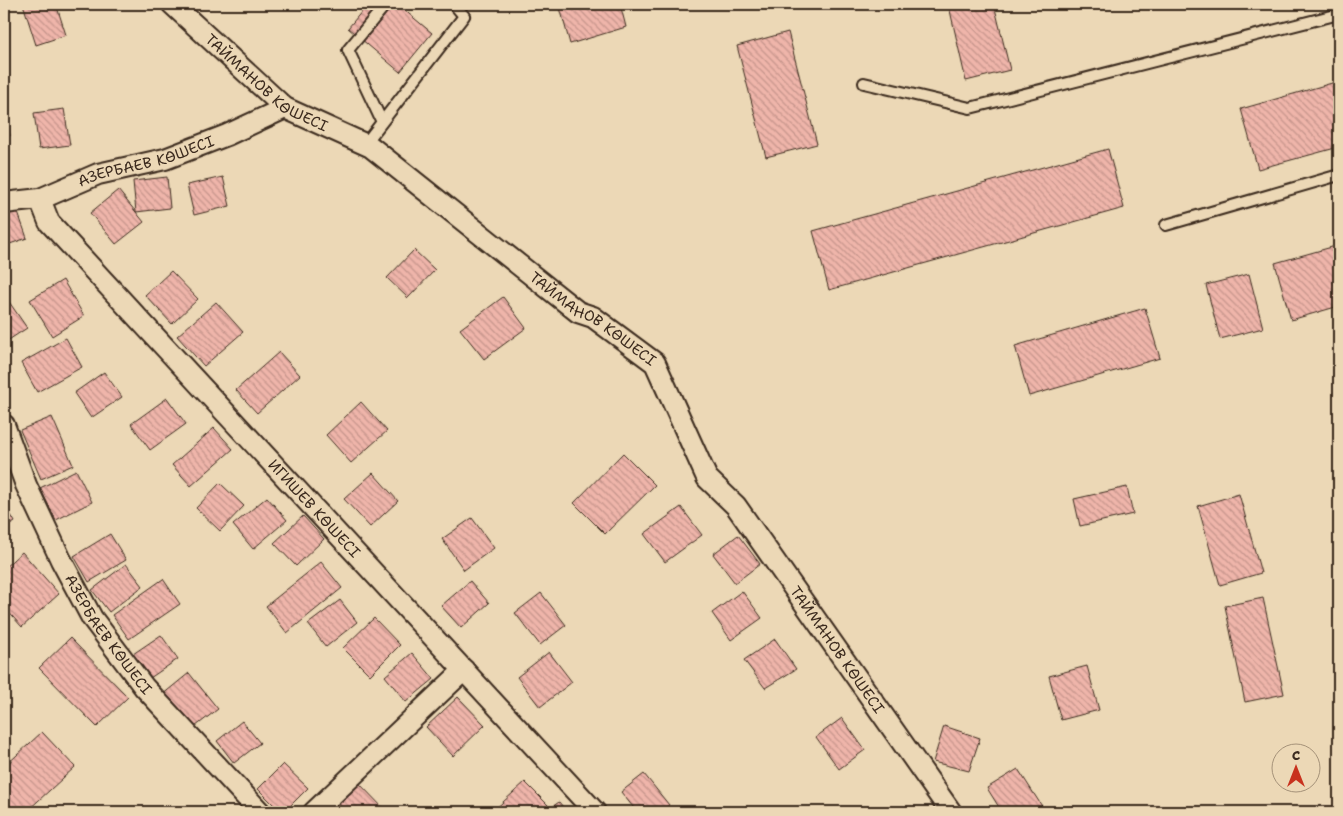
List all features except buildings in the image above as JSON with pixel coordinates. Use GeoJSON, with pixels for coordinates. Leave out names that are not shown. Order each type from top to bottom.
{"type":"FeatureCollection","features":[{"type":"Feature","properties":{"kind":"street","name":"ТАЙМАНОВ КӨШЕСІ"},"geometry":{"type":"LineString","coordinates":[[172,4],[285,108],[365,144],[578,312],[593,317],[655,363],[707,478],[736,506],[951,812]]}},
{"type":"Feature","properties":{"kind":"street","name":"АЗЕРБАЕВ КӨШЕСІ"},"geometry":{"type":"LineString","coordinates":[[4,204],[40,199],[98,174],[165,159],[227,135],[285,108]]}},
{"type":"Feature","properties":{"kind":"street","name":"ИГИШЕВ КӨШЕСІ"},"geometry":{"type":"LineString","coordinates":[[40,199],[49,222],[595,812]]}},
{"type":"Feature","properties":{"kind":"street","name":"АЗЕРБАЕВ КӨШЕСІ"},"geometry":{"type":"LineString","coordinates":[[4,425],[26,485],[61,560],[92,618],[144,687],[260,812]]}},
{"type":"Feature","properties":{"kind":"street"},"geometry":{"type":"LineString","coordinates":[[314,812],[464,670]]}},
{"type":"Feature","properties":{"kind":"lane"},"geometry":{"type":"LineString","coordinates":[[382,122],[348,50],[386,4]]}},
{"type":"Feature","properties":{"kind":"lane"},"geometry":{"type":"LineString","coordinates":[[365,144],[464,16],[454,4]]}},
{"type":"Feature","properties":{"kind":"lane"},"geometry":{"type":"LineString","coordinates":[[864,84],[970,108],[1339,14]]}},
{"type":"Feature","properties":{"kind":"lane"},"geometry":{"type":"LineString","coordinates":[[1166,225],[1339,175]]}}]}
